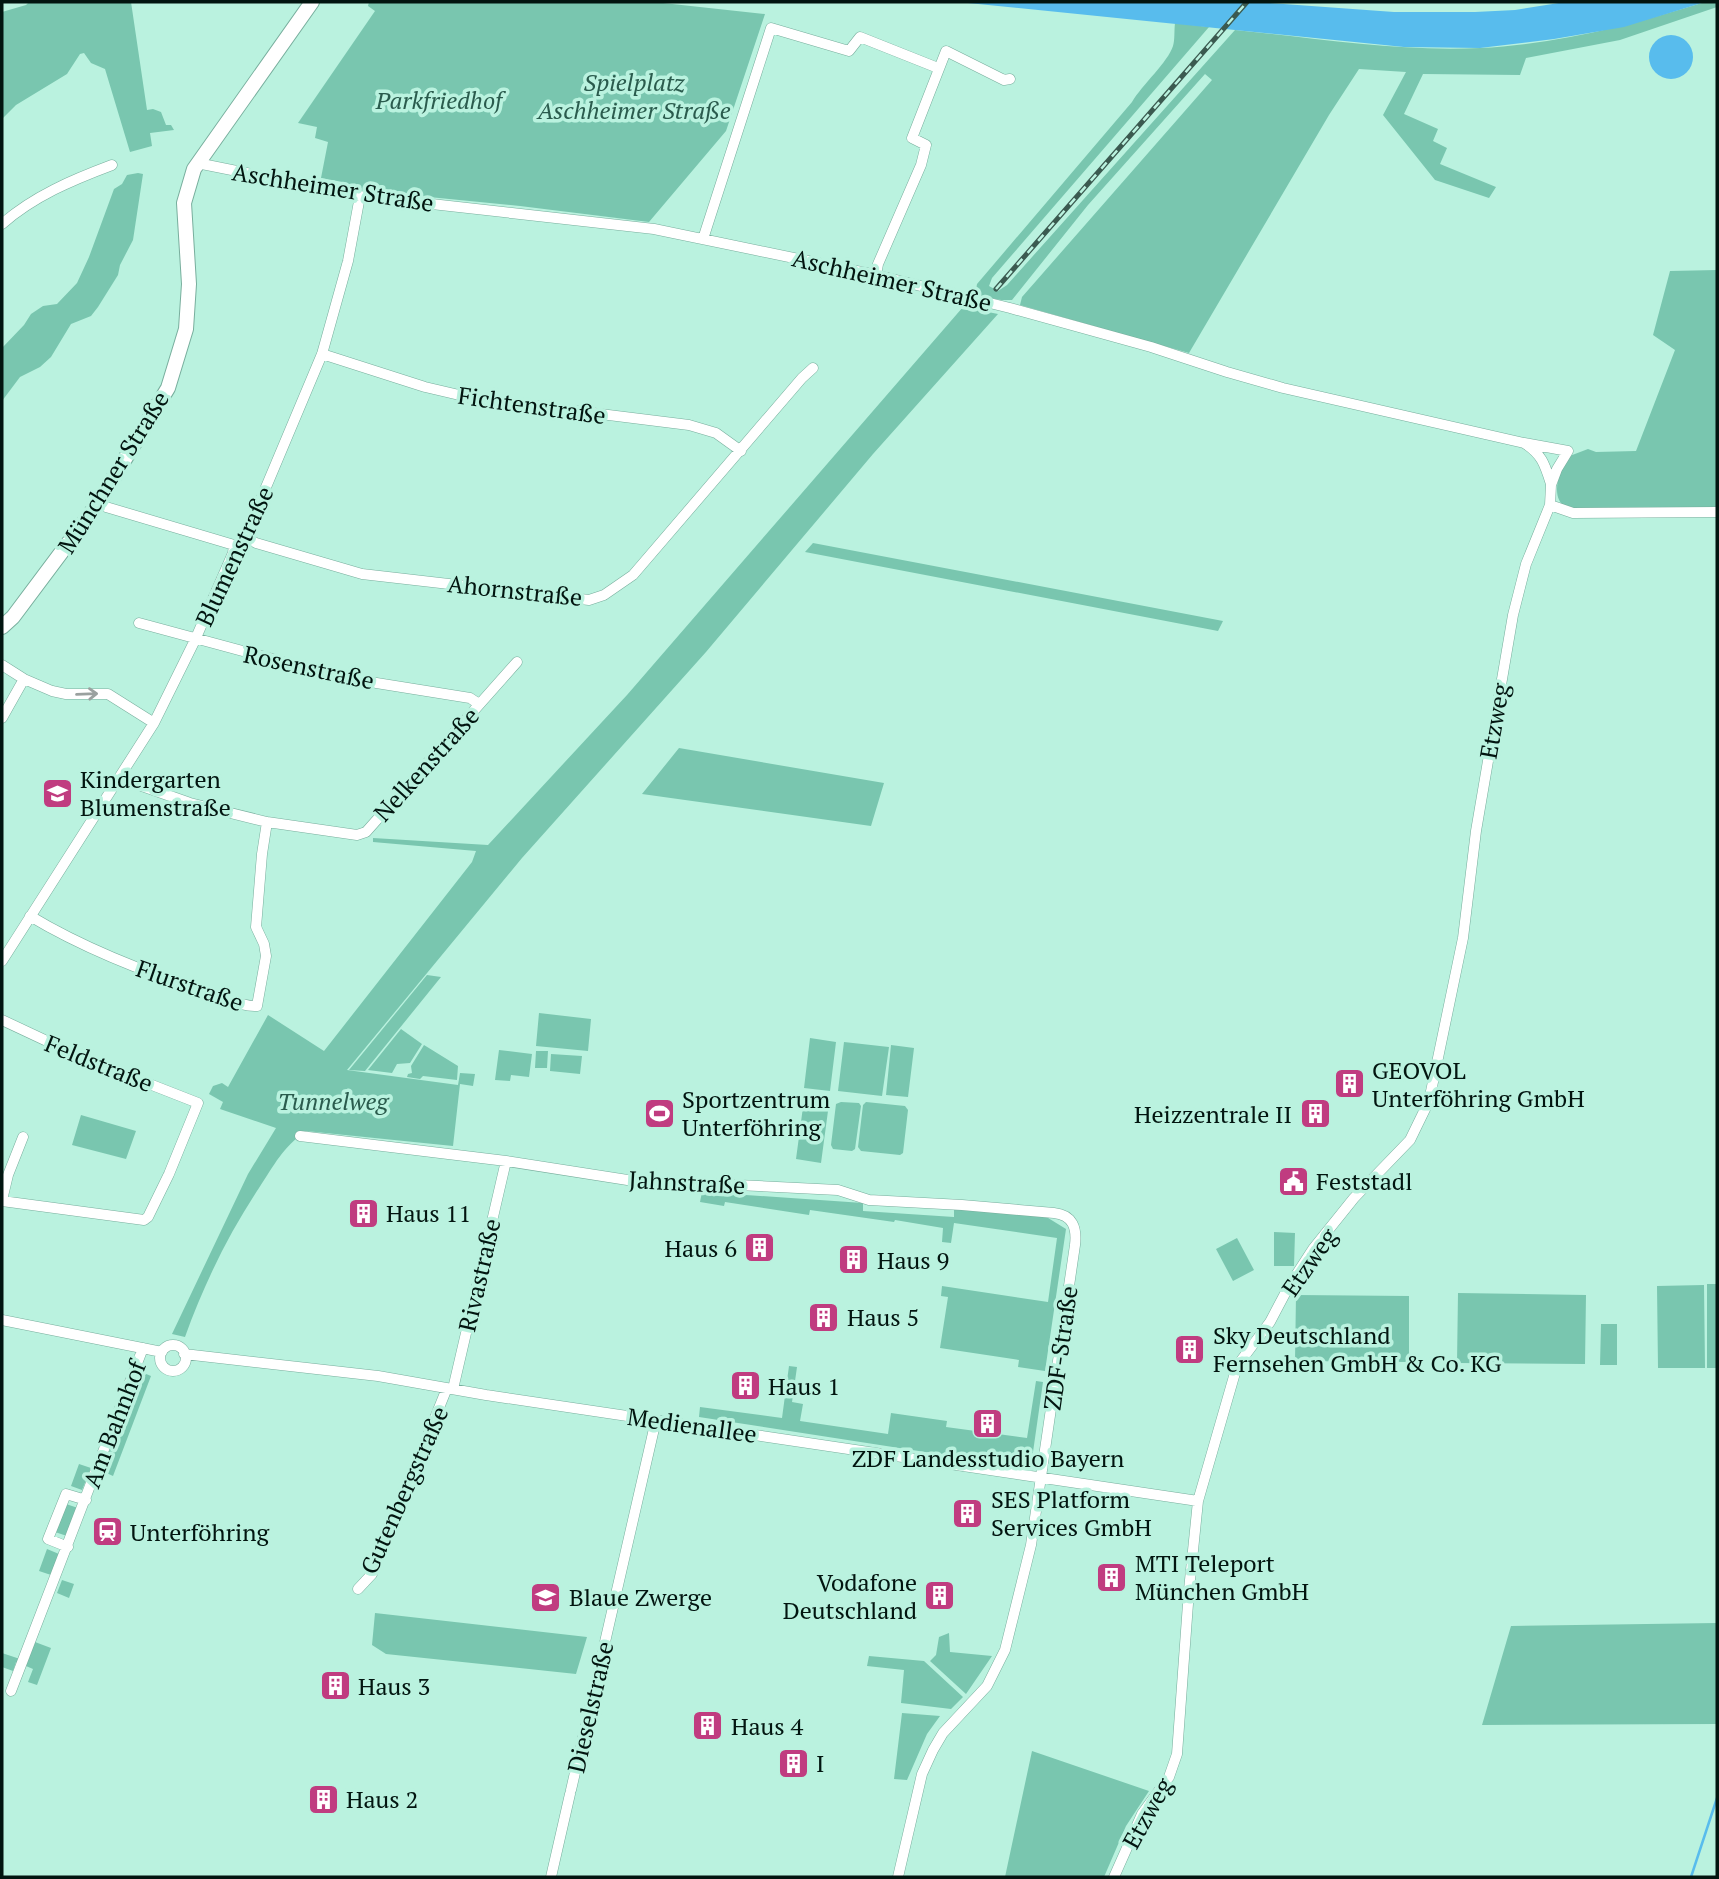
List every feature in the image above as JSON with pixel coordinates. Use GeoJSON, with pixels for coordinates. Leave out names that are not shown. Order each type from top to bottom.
{"type":"FeatureCollection","features":[{"type":"Feature","properties":{"kind":"main road","name":"Münchner Straße"},"geometry":{"type":"LineString","coordinates":[[2,627],[13,617],[99,502],[168,388],[186,329],[189,284],[184,203],[197,163],[312,2]]}},
{"type":"Feature","properties":{"kind":"street"},"geometry":{"type":"LineString","coordinates":[[703,239],[771,28],[849,51],[860,37],[938,68]]}},
{"type":"Feature","properties":{"kind":"street"},"geometry":{"type":"LineString","coordinates":[[876,275],[921,165],[926,145],[912,138],[946,51],[1004,80],[1010,79]]}},
{"type":"Feature","properties":{"kind":"street","name":"Aschheimer Straße"},"geometry":{"type":"LineString","coordinates":[[197,163],[360,196],[654,229],[876,275],[1151,347],[1283,388],[1569,451]]}},
{"type":"Feature","properties":{"kind":"street"},"geometry":{"type":"LineString","coordinates":[[2,225],[30,202],[67,183],[112,165]]}},
{"type":"Feature","properties":{"kind":"street","name":"Blumenstraße"},"geometry":{"type":"LineString","coordinates":[[2,961],[154,723],[195,640],[233,553],[234,545],[247,538],[322,354],[348,261],[360,196]]}},
{"type":"Feature","properties":{"kind":"street","name":"Fichtenstraße"},"geometry":{"type":"LineString","coordinates":[[322,354],[425,387],[472,398],[690,425],[716,433],[741,451]]}},
{"type":"Feature","properties":{"kind":"street","name":"Ahornstraße"},"geometry":{"type":"LineString","coordinates":[[247,538],[362,574],[589,600],[615,589],[633,575],[813,368]]}},
{"type":"Feature","properties":{"kind":"street"},"geometry":{"type":"LineString","coordinates":[[1524,443],[1536,450],[1544,460],[1551,485]]}},
{"type":"Feature","properties":{"kind":"street","name":"Etzweg"},"geometry":{"type":"LineString","coordinates":[[1114,1877],[1142,1814],[1169,1777],[1177,1754],[1198,1501],[1237,1366],[1270,1322],[1313,1249],[1354,1198],[1410,1140],[1429,1101],[1463,938],[1475,831],[1513,615],[1526,564],[1550,505],[1551,485],[1557,469],[1569,451]]}},
{"type":"Feature","properties":{"kind":"street"},"geometry":{"type":"LineString","coordinates":[[99,502],[106,507],[234,545]]}},
{"type":"Feature","properties":{"kind":"street"},"geometry":{"type":"LineString","coordinates":[[1550,505],[1573,513],[1717,512]]}},
{"type":"Feature","properties":{"kind":"street","name":"Rosenstraße"},"geometry":{"type":"LineString","coordinates":[[139,623],[340,677],[470,698],[480,704]]}},
{"type":"Feature","properties":{"kind":"street","name":"Nelkenstraße"},"geometry":{"type":"LineString","coordinates":[[119,778],[190,803],[267,822],[357,835],[366,832],[517,662]]}},
{"type":"Feature","properties":{"kind":"street"},"geometry":{"type":"LineString","coordinates":[[2,665],[24,679],[52,691],[65,694],[108,694],[154,723]]}},
{"type":"Feature","properties":{"kind":"street"},"geometry":{"type":"LineString","coordinates":[[2,718],[24,679]]}},
{"type":"Feature","properties":{"kind":"street","name":"Flurstraße"},"geometry":{"type":"LineString","coordinates":[[30,916],[164,979],[257,1006],[266,956],[256,927],[267,822]]}},
{"type":"Feature","properties":{"kind":"street","name":"Feldstraße"},"geometry":{"type":"LineString","coordinates":[[2,1020],[83,1058],[198,1103],[169,1174],[144,1220],[2,1201]]}},
{"type":"Feature","properties":{"kind":"street","name":"Jahnstraße"},"geometry":{"type":"LineString","coordinates":[[300,1136],[506,1161],[653,1184],[838,1190],[869,1200],[1054,1213],[1071,1221]]}},
{"type":"Feature","properties":{"kind":"street"},"geometry":{"type":"LineString","coordinates":[[2,1201],[8,1175],[23,1137]]}},
{"type":"Feature","properties":{"kind":"street","name":"Rivastraße"},"geometry":{"type":"LineString","coordinates":[[450,1389],[506,1161]]}},
{"type":"Feature","properties":{"kind":"street","name":"ZDF-Straße"},"geometry":{"type":"LineString","coordinates":[[898,1877],[922,1774],[943,1733],[987,1686],[1005,1650],[1026,1572],[1075,1245],[1076,1229],[1071,1221]]}},
{"type":"Feature","properties":{"kind":"street"},"geometry":{"type":"LineString","coordinates":[[2,1321],[162,1352]]}},
{"type":"Feature","properties":{"kind":"street"},"geometry":{"type":"LineString","coordinates":[[175,1346],[184,1354],[183,1366],[171,1371],[161,1364],[162,1352],[167,1347],[175,1346]]}},
{"type":"Feature","properties":{"kind":"street","name":"Am Bahnhof"},"geometry":{"type":"LineString","coordinates":[[11,1691],[143,1349]]}},
{"type":"Feature","properties":{"kind":"street","name":"Medienallee"},"geometry":{"type":"LineString","coordinates":[[184,1354],[378,1376],[1198,1501]]}},
{"type":"Feature","properties":{"kind":"street","name":"Gutenbergstraße"},"geometry":{"type":"LineString","coordinates":[[358,1589],[372,1574],[450,1389]]}},
{"type":"Feature","properties":{"kind":"street","name":"Dieselstraße"},"geometry":{"type":"LineString","coordinates":[[551,1877],[656,1420]]}},
{"type":"Feature","properties":{"kind":"street","name":"Am Bahnhof"},"geometry":{"type":"LineString","coordinates":[[68,1547],[48,1539],[54,1523],[66,1494],[86,1500]]}},
{"type":"Feature","properties":{"kind":"green space"},"geometry":{"type":"Polygon","coordinates":[[[29,2],[131,2],[147,110],[161,112],[166,125],[171,125],[174,130],[150,133],[152,146],[130,152],[105,69],[91,63],[84,53],[80,54],[67,74],[16,105],[2,119],[2,12],[29,2]]]}},
{"type":"Feature","properties":{"kind":"green space"},"geometry":{"type":"Polygon","coordinates":[[[369,2],[654,2],[765,14],[726,131],[649,222],[348,189],[348,183],[321,178],[328,142],[315,138],[317,127],[298,123],[375,11],[368,6],[369,2]]]}},
{"type":"Feature","properties":{"kind":"green space"},"geometry":{"type":"Polygon","coordinates":[[[1705,2],[1717,2],[1717,7],[1620,40],[1526,58],[1520,75],[1423,74],[1404,114],[1438,129],[1433,141],[1447,148],[1440,164],[1496,187],[1489,198],[1435,180],[1383,115],[1406,72],[1359,69],[1329,115],[1189,353],[1020,305],[1022,297],[1212,80],[1205,74],[1088,205],[1012,300],[975,295],[977,284],[1166,59],[1174,44],[1175,23],[1209,27],[992,278],[989,286],[998,291],[1007,285],[1235,30],[1388,46],[1480,48],[1594,32],[1705,2]]]}},
{"type":"Feature","properties":{"kind":"green space"},"geometry":{"type":"Polygon","coordinates":[[[143,174],[133,240],[120,265],[118,275],[91,316],[71,324],[51,357],[40,367],[20,377],[2,401],[2,348],[31,314],[43,306],[57,304],[77,283],[114,189],[122,184],[127,175],[143,174]]]}},
{"type":"Feature","properties":{"kind":"green space"},"geometry":{"type":"Polygon","coordinates":[[[1717,270],[1717,509],[1568,509],[1558,498],[1557,492],[1559,477],[1567,457],[1588,449],[1596,452],[1636,451],[1675,350],[1653,335],[1670,271],[1717,270]]]}},
{"type":"Feature","properties":{"kind":"green space","name":"Tunnelweg"},"geometry":{"type":"Polygon","coordinates":[[[963,307],[998,314],[873,454],[706,652],[522,858],[347,1070],[458,1085],[460,1073],[475,1074],[473,1086],[460,1084],[453,1146],[306,1131],[280,1157],[237,1224],[200,1298],[185,1337],[172,1334],[248,1174],[276,1128],[220,1109],[223,1102],[209,1094],[213,1086],[222,1083],[228,1087],[268,1015],[324,1051],[472,862],[476,851],[373,842],[373,838],[488,845],[627,695],[963,307]]]}},
{"type":"Feature","properties":{"kind":"green space"},"geometry":{"type":"Polygon","coordinates":[[[813,543],[1223,621],[1218,631],[805,552],[813,543]]]}},
{"type":"Feature","properties":{"kind":"green space"},"geometry":{"type":"Polygon","coordinates":[[[679,748],[884,783],[871,826],[642,794],[679,748]]]}},
{"type":"Feature","properties":{"kind":"green space"},"geometry":{"type":"Polygon","coordinates":[[[427,975],[441,977],[365,1071],[349,1070],[427,975]]]}},
{"type":"Feature","properties":{"kind":"green space"},"geometry":{"type":"Polygon","coordinates":[[[539,1013],[591,1019],[588,1051],[536,1046],[539,1013]]]}},
{"type":"Feature","properties":{"kind":"green space"},"geometry":{"type":"Polygon","coordinates":[[[401,1029],[422,1044],[410,1063],[397,1064],[392,1073],[368,1070],[401,1029]]]}},
{"type":"Feature","properties":{"kind":"green space"},"geometry":{"type":"Polygon","coordinates":[[[810,1038],[836,1042],[830,1091],[804,1088],[810,1038]]]}},
{"type":"Feature","properties":{"kind":"green space"},"geometry":{"type":"Polygon","coordinates":[[[844,1042],[889,1047],[882,1096],[838,1091],[844,1042]]]}},
{"type":"Feature","properties":{"kind":"green space"},"geometry":{"type":"Polygon","coordinates":[[[424,1045],[458,1066],[457,1080],[407,1077],[412,1073],[411,1066],[424,1045]]]}},
{"type":"Feature","properties":{"kind":"green space"},"geometry":{"type":"Polygon","coordinates":[[[891,1045],[914,1048],[908,1097],[886,1095],[891,1045]]]}},
{"type":"Feature","properties":{"kind":"green space"},"geometry":{"type":"Polygon","coordinates":[[[499,1050],[532,1054],[529,1077],[511,1075],[510,1081],[495,1080],[499,1050]]]}},
{"type":"Feature","properties":{"kind":"green space"},"geometry":{"type":"Polygon","coordinates":[[[536,1051],[548,1051],[547,1068],[535,1068],[536,1051]]]}},
{"type":"Feature","properties":{"kind":"green space"},"geometry":{"type":"Polygon","coordinates":[[[551,1054],[582,1056],[580,1074],[550,1071],[551,1054]]]}},
{"type":"Feature","properties":{"kind":"green space"},"geometry":{"type":"Polygon","coordinates":[[[866,1102],[905,1106],[908,1110],[903,1153],[900,1155],[861,1151],[858,1147],[863,1105],[866,1102]]]}},
{"type":"Feature","properties":{"kind":"green space"},"geometry":{"type":"Polygon","coordinates":[[[859,1103],[861,1106],[855,1149],[852,1151],[833,1149],[831,1145],[836,1104],[859,1103]]]}},
{"type":"Feature","properties":{"kind":"green space"},"geometry":{"type":"Polygon","coordinates":[[[803,1107],[828,1111],[821,1163],[796,1159],[803,1107]]]}},
{"type":"Feature","properties":{"kind":"green space"},"geometry":{"type":"Polygon","coordinates":[[[81,1115],[136,1131],[126,1159],[72,1145],[81,1115]]]}},
{"type":"Feature","properties":{"kind":"green space"},"geometry":{"type":"Polygon","coordinates":[[[702,1192],[863,1203],[863,1211],[954,1217],[954,1208],[1040,1213],[1066,1229],[1045,1371],[1018,1367],[1019,1360],[940,1348],[948,1297],[941,1296],[942,1286],[1048,1302],[1057,1238],[954,1223],[951,1243],[942,1242],[943,1228],[810,1210],[809,1215],[725,1202],[724,1206],[700,1202],[702,1192]]]}},
{"type":"Feature","properties":{"kind":"green space"},"geometry":{"type":"Polygon","coordinates":[[[1274,1232],[1295,1233],[1294,1266],[1274,1266],[1274,1232]]]}},
{"type":"Feature","properties":{"kind":"green space"},"geometry":{"type":"Polygon","coordinates":[[[1237,1238],[1254,1270],[1233,1281],[1216,1249],[1237,1238]]]}},
{"type":"Feature","properties":{"kind":"green space"},"geometry":{"type":"Polygon","coordinates":[[[1707,1284],[1717,1284],[1717,1368],[1707,1368],[1707,1284]]]}},
{"type":"Feature","properties":{"kind":"green space"},"geometry":{"type":"Polygon","coordinates":[[[1704,1285],[1705,1368],[1658,1368],[1657,1286],[1704,1285]]]}},
{"type":"Feature","properties":{"kind":"green space"},"geometry":{"type":"Polygon","coordinates":[[[1458,1293],[1586,1295],[1585,1364],[1457,1363],[1458,1293]]]}},
{"type":"Feature","properties":{"kind":"green space"},"geometry":{"type":"Polygon","coordinates":[[[1296,1295],[1409,1296],[1409,1362],[1295,1361],[1296,1295]]]}},
{"type":"Feature","properties":{"kind":"green space"},"geometry":{"type":"Polygon","coordinates":[[[1601,1324],[1617,1324],[1617,1365],[1600,1365],[1601,1324]]]}},
{"type":"Feature","properties":{"kind":"green space"},"geometry":{"type":"Polygon","coordinates":[[[789,1366],[797,1367],[792,1402],[803,1404],[800,1421],[888,1434],[891,1413],[947,1421],[946,1427],[1027,1438],[1036,1381],[1043,1382],[1032,1459],[1024,1463],[938,1454],[699,1417],[700,1407],[782,1418],[789,1366]]]}},
{"type":"Feature","properties":{"kind":"green space"},"geometry":{"type":"Polygon","coordinates":[[[139,1371],[151,1376],[113,1476],[102,1471],[139,1371]]]}},
{"type":"Feature","properties":{"kind":"green space"},"geometry":{"type":"Polygon","coordinates":[[[79,1464],[91,1468],[82,1490],[71,1486],[79,1464]]]}},
{"type":"Feature","properties":{"kind":"green space"},"geometry":{"type":"Polygon","coordinates":[[[66,1504],[78,1508],[67,1536],[55,1532],[66,1504]]]}},
{"type":"Feature","properties":{"kind":"green space"},"geometry":{"type":"Polygon","coordinates":[[[47,1549],[59,1554],[51,1575],[39,1571],[47,1549]]]}},
{"type":"Feature","properties":{"kind":"green space"},"geometry":{"type":"Polygon","coordinates":[[[62,1580],[74,1584],[69,1598],[57,1593],[62,1580]]]}},
{"type":"Feature","properties":{"kind":"green space"},"geometry":{"type":"Polygon","coordinates":[[[375,1613],[587,1637],[576,1674],[386,1654],[372,1645],[375,1613]]]}},
{"type":"Feature","properties":{"kind":"green space"},"geometry":{"type":"Polygon","coordinates":[[[1717,1623],[1717,1724],[1482,1725],[1511,1626],[1717,1623]]]}},
{"type":"Feature","properties":{"kind":"green space"},"geometry":{"type":"Polygon","coordinates":[[[949,1633],[950,1652],[992,1656],[966,1694],[930,1661],[936,1655],[939,1637],[949,1633]]]}},
{"type":"Feature","properties":{"kind":"green space"},"geometry":{"type":"Polygon","coordinates":[[[35,1642],[51,1648],[37,1685],[28,1682],[33,1669],[26,1666],[35,1642]]]}},
{"type":"Feature","properties":{"kind":"green space"},"geometry":{"type":"Polygon","coordinates":[[[2,1653],[20,1659],[13,1671],[2,1667],[2,1653]]]}},
{"type":"Feature","properties":{"kind":"green space"},"geometry":{"type":"Polygon","coordinates":[[[869,1656],[924,1661],[963,1697],[951,1709],[901,1703],[904,1670],[867,1666],[869,1656]]]}},
{"type":"Feature","properties":{"kind":"green space"},"geometry":{"type":"Polygon","coordinates":[[[902,1713],[940,1716],[927,1734],[907,1780],[894,1779],[902,1713]]]}},
{"type":"Feature","properties":{"kind":"green space"},"geometry":{"type":"Polygon","coordinates":[[[1032,1751],[1149,1791],[1126,1826],[1104,1877],[1005,1877],[1032,1751]]]}},
{"type":"Feature","properties":{"kind":"water"},"geometry":{"type":"Polygon","coordinates":[[[958,2],[1257,2],[1394,12],[1475,12],[1515,10],[1565,2],[1705,2],[1624,27],[1480,48],[1404,47],[958,2]]]}},
{"type":"Feature","properties":{"kind":"water"},"geometry":{"type":"Polygon","coordinates":[[[1671,35],[1680,36],[1687,41],[1692,48],[1692,66],[1687,73],[1680,78],[1671,79],[1662,78],[1655,73],[1650,66],[1649,57],[1650,48],[1655,41],[1662,36],[1671,35]]]}},
{"type":"Feature","properties":{"kind":"waterway"},"geometry":{"type":"LineString","coordinates":[[1691,1877],[1717,1798]]}},
{"type":"Feature","properties":{"kind":"railway"},"geometry":{"type":"LineString","coordinates":[[996,289],[1247,2]]}},
{"type":"Feature","properties":{"kind":"place","name":"Kindergarten Blumenstraße"},"geometry":{"type":"Point","coordinates":[57,793]}},
{"type":"Feature","properties":{"kind":"place","name":"GEOVOL Unterföhring GmbH"},"geometry":{"type":"Point","coordinates":[1349,1084]}},
{"type":"Feature","properties":{"kind":"place","name":"Sportzentrum Unterföhring"},"geometry":{"type":"Point","coordinates":[659,1113]}},
{"type":"Feature","properties":{"kind":"place","name":"Heizzentrale II"},"geometry":{"type":"Point","coordinates":[1315,1114]}},
{"type":"Feature","properties":{"kind":"place","name":"Feststadl"},"geometry":{"type":"Point","coordinates":[1293,1181]}},
{"type":"Feature","properties":{"kind":"place","name":"Haus 11"},"geometry":{"type":"Point","coordinates":[363,1213]}},
{"type":"Feature","properties":{"kind":"place","name":"Haus 6"},"geometry":{"type":"Point","coordinates":[760,1248]}},
{"type":"Feature","properties":{"kind":"place","name":"Haus 9"},"geometry":{"type":"Point","coordinates":[854,1260]}},
{"type":"Feature","properties":{"kind":"place","name":"Haus 5"},"geometry":{"type":"Point","coordinates":[824,1317]}},
{"type":"Feature","properties":{"kind":"place","name":"Sky Deutschland Fernsehen GmbH & Co. KG"},"geometry":{"type":"Point","coordinates":[1190,1349]}},
{"type":"Feature","properties":{"kind":"place","name":"Haus 1"},"geometry":{"type":"Point","coordinates":[745,1386]}},
{"type":"Feature","properties":{"kind":"place","name":"ZDF Landesstudio Bayern"},"geometry":{"type":"Point","coordinates":[988,1424]}},
{"type":"Feature","properties":{"kind":"place","name":"SES Platform Services GmbH"},"geometry":{"type":"Point","coordinates":[968,1513]}},
{"type":"Feature","properties":{"kind":"place","name":"Unterföhring"},"geometry":{"type":"Point","coordinates":[107,1532]}},
{"type":"Feature","properties":{"kind":"place","name":"MTI Teleport München GmbH"},"geometry":{"type":"Point","coordinates":[1112,1577]}},
{"type":"Feature","properties":{"kind":"place","name":"Vodafone Deutschland"},"geometry":{"type":"Point","coordinates":[940,1596]}},
{"type":"Feature","properties":{"kind":"place","name":"Blaue Zwerge"},"geometry":{"type":"Point","coordinates":[546,1597]}},
{"type":"Feature","properties":{"kind":"place","name":"Haus 3"},"geometry":{"type":"Point","coordinates":[335,1686]}},
{"type":"Feature","properties":{"kind":"place","name":"Haus 4"},"geometry":{"type":"Point","coordinates":[708,1726]}},
{"type":"Feature","properties":{"kind":"place","name":"I"},"geometry":{"type":"Point","coordinates":[793,1763]}},
{"type":"Feature","properties":{"kind":"place","name":"Haus 2"},"geometry":{"type":"Point","coordinates":[323,1799]}},
{"type":"Feature","properties":{"kind":"park label","name":"Spielplatz Aschheimer Straße"},"geometry":{"type":"Point","coordinates":[634,96]}},
{"type":"Feature","properties":{"kind":"park label","name":"Parkfriedhof"},"geometry":{"type":"Point","coordinates":[439,100]}}]}
